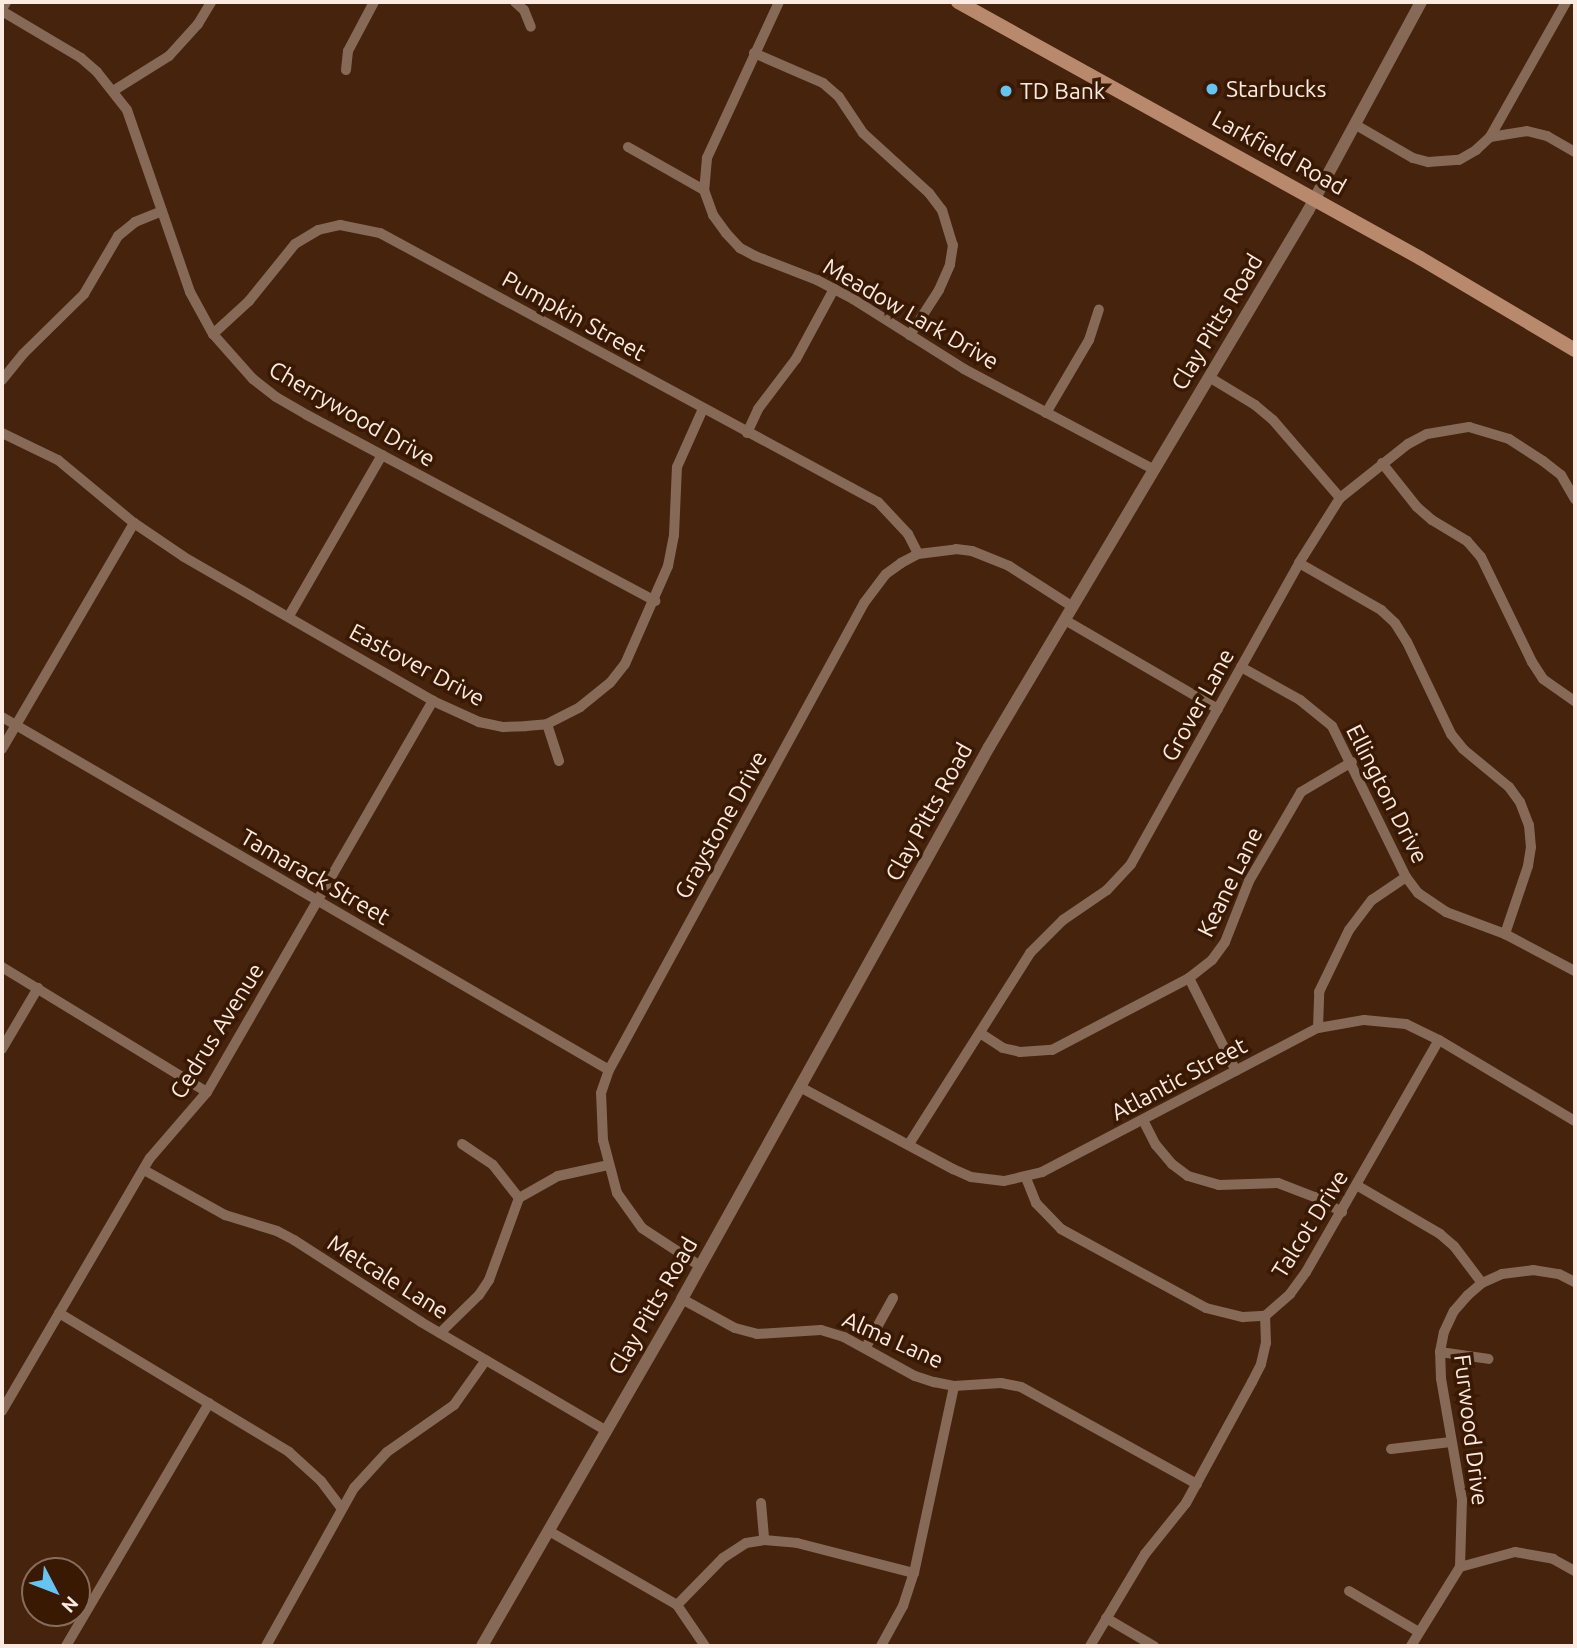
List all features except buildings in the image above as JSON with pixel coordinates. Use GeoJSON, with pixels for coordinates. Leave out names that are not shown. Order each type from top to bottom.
{"type":"FeatureCollection","features":[{"type":"Feature","properties":{"kind":"main road","name":"Larkfield Road"},"geometry":{"type":"LineString","coordinates":[[958,2],[1314,199],[1575,350]]}},
{"type":"Feature","properties":{"kind":"street"},"geometry":{"type":"LineString","coordinates":[[2,9],[5,2]]}},
{"type":"Feature","properties":{"kind":"street"},"geometry":{"type":"LineString","coordinates":[[113,90],[169,56],[198,24],[211,2]]}},
{"type":"Feature","properties":{"kind":"street"},"geometry":{"type":"LineString","coordinates":[[346,70],[348,51],[374,2]]}},
{"type":"Feature","properties":{"kind":"street"},"geometry":{"type":"LineString","coordinates":[[514,2],[524,10],[531,27]]}},
{"type":"Feature","properties":{"kind":"street"},"geometry":{"type":"LineString","coordinates":[[628,147],[704,190],[707,158],[779,2]]}},
{"type":"Feature","properties":{"kind":"street","name":"Clay Pitts Road"},"geometry":{"type":"LineString","coordinates":[[482,1646],[701,1266],[989,747],[1314,199],[1421,2]]}},
{"type":"Feature","properties":{"kind":"street"},"geometry":{"type":"LineString","coordinates":[[1356,125],[1413,158],[1428,162],[1459,160],[1490,137],[1566,2]]}},
{"type":"Feature","properties":{"kind":"street","name":"Cherrywood Drive"},"geometry":{"type":"LineString","coordinates":[[2,9],[81,58],[113,90],[127,110],[190,292],[213,334],[239,366],[275,397],[655,601]]}},
{"type":"Feature","properties":{"kind":"street"},"geometry":{"type":"LineString","coordinates":[[754,53],[823,83],[839,97],[863,133],[929,193],[942,210],[953,245],[950,265],[939,290],[910,335]]}},
{"type":"Feature","properties":{"kind":"street"},"geometry":{"type":"LineString","coordinates":[[1490,137],[1527,131],[1547,136],[1575,152]]}},
{"type":"Feature","properties":{"kind":"street","name":"Meadow Lark Drive"},"geometry":{"type":"LineString","coordinates":[[704,190],[713,215],[740,248],[834,289],[964,369],[1153,470]]}},
{"type":"Feature","properties":{"kind":"street"},"geometry":{"type":"LineString","coordinates":[[2,380],[23,354],[84,294],[118,236],[135,222],[162,211]]}},
{"type":"Feature","properties":{"kind":"street","name":"Pumpkin Street"},"geometry":{"type":"LineString","coordinates":[[213,334],[249,301],[295,244],[318,230],[340,225],[361,228],[398,243],[878,502],[908,534],[918,554]]}},
{"type":"Feature","properties":{"kind":"street"},"geometry":{"type":"LineString","coordinates":[[747,433],[758,409],[796,359],[834,289]]}},
{"type":"Feature","properties":{"kind":"street"},"geometry":{"type":"LineString","coordinates":[[1046,413],[1089,340],[1099,310]]}},
{"type":"Feature","properties":{"kind":"street"},"geometry":{"type":"LineString","coordinates":[[1209,377],[1273,420],[1340,498]]}},
{"type":"Feature","properties":{"kind":"street","name":"Eastover Drive"},"geometry":{"type":"LineString","coordinates":[[2,433],[58,460],[134,523],[184,557],[433,701],[479,722],[503,726],[547,724],[580,707],[610,683],[625,664],[655,601],[668,566],[674,535],[677,467],[703,409]]}},
{"type":"Feature","properties":{"kind":"street","name":"Grover Lane"},"geometry":{"type":"LineString","coordinates":[[909,1144],[1039,944],[1063,920],[1107,890],[1130,864],[1299,563],[1340,498],[1382,463],[1427,433],[1469,427],[1509,439],[1543,461],[1561,475],[1575,499]]}},
{"type":"Feature","properties":{"kind":"street"},"geometry":{"type":"LineString","coordinates":[[289,616],[382,455]]}},
{"type":"Feature","properties":{"kind":"street"},"geometry":{"type":"LineString","coordinates":[[1382,463],[1417,507],[1432,520],[1467,541],[1480,557],[1532,662],[1544,679],[1575,701]]}},
{"type":"Feature","properties":{"kind":"street"},"geometry":{"type":"LineString","coordinates":[[2,749],[134,523]]}},
{"type":"Feature","properties":{"kind":"street","name":"Graystone Drive"},"geometry":{"type":"LineString","coordinates":[[701,1266],[642,1228],[617,1193],[608,1165],[600,1118],[601,1093],[609,1070],[864,603],[886,574],[918,554],[937,550],[972,551],[1009,566],[1073,607]]}},
{"type":"Feature","properties":{"kind":"street"},"geometry":{"type":"LineString","coordinates":[[1299,563],[1381,610],[1395,623],[1408,642],[1451,734],[1462,749],[1509,787],[1520,802],[1528,825],[1531,846],[1528,866],[1505,934]]}},
{"type":"Feature","properties":{"kind":"street"},"geometry":{"type":"LineString","coordinates":[[1065,620],[1218,709]]}},
{"type":"Feature","properties":{"kind":"street","name":"Ellington Drive"},"geometry":{"type":"LineString","coordinates":[[1241,667],[1317,711],[1332,726],[1352,762],[1406,877],[1418,893],[1446,912],[1505,934],[1575,971]]}},
{"type":"Feature","properties":{"kind":"street","name":"Cedrus Avenue"},"geometry":{"type":"LineString","coordinates":[[2,1411],[159,1144],[207,1092],[433,701]]}},
{"type":"Feature","properties":{"kind":"street","name":"Tamarack Street"},"geometry":{"type":"LineString","coordinates":[[2,717],[609,1070]]}},
{"type":"Feature","properties":{"kind":"street"},"geometry":{"type":"LineString","coordinates":[[547,724],[559,761]]}},
{"type":"Feature","properties":{"kind":"street","name":"Keane Lane"},"geometry":{"type":"LineString","coordinates":[[980,1032],[1003,1048],[1020,1052],[1052,1050],[1189,978],[1212,960],[1225,942],[1249,881],[1301,792],[1352,762]]}},
{"type":"Feature","properties":{"kind":"street"},"geometry":{"type":"LineString","coordinates":[[1318,1028],[1319,992],[1349,930],[1372,900],[1406,877]]}},
{"type":"Feature","properties":{"kind":"street"},"geometry":{"type":"LineString","coordinates":[[2,967],[207,1092]]}},
{"type":"Feature","properties":{"kind":"street"},"geometry":{"type":"LineString","coordinates":[[1189,978],[1236,1070]]}},
{"type":"Feature","properties":{"kind":"street"},"geometry":{"type":"LineString","coordinates":[[2,1049],[38,988]]}},
{"type":"Feature","properties":{"kind":"street","name":"Atlantic Street"},"geometry":{"type":"LineString","coordinates":[[800,1087],[971,1177],[1004,1181],[1026,1178],[1318,1028],[1364,1020],[1406,1024],[1439,1040],[1575,1121]]}},
{"type":"Feature","properties":{"kind":"street","name":"Talcot Drive"},"geometry":{"type":"LineString","coordinates":[[1265,1316],[1299,1283],[1358,1186],[1439,1040]]}},
{"type":"Feature","properties":{"kind":"street"},"geometry":{"type":"LineString","coordinates":[[1143,1120],[1156,1145],[1172,1164],[1188,1175],[1219,1185],[1278,1183],[1315,1197],[1342,1212]]}},
{"type":"Feature","properties":{"kind":"street"},"geometry":{"type":"LineString","coordinates":[[462,1144],[493,1165],[519,1198]]}},
{"type":"Feature","properties":{"kind":"street"},"geometry":{"type":"LineString","coordinates":[[440,1333],[479,1295],[489,1280],[519,1198],[558,1176],[608,1165]]}},
{"type":"Feature","properties":{"kind":"street","name":"Metcale Lane"},"geometry":{"type":"LineString","coordinates":[[144,1170],[225,1215],[277,1231],[295,1240],[440,1333],[605,1430]]}},
{"type":"Feature","properties":{"kind":"street"},"geometry":{"type":"LineString","coordinates":[[1026,1178],[1036,1203],[1061,1228],[1206,1308],[1233,1315],[1265,1316],[1266,1343],[1261,1364],[1186,1503],[1145,1553],[1090,1646]]}},
{"type":"Feature","properties":{"kind":"street"},"geometry":{"type":"LineString","coordinates":[[1358,1186],[1440,1234],[1461,1254],[1482,1283]]}},
{"type":"Feature","properties":{"kind":"street","name":"Furwood Drive"},"geometry":{"type":"LineString","coordinates":[[1460,1567],[1462,1500],[1451,1442],[1440,1352],[1444,1332],[1454,1311],[1482,1283],[1502,1274],[1533,1270],[1559,1274],[1575,1282]]}},
{"type":"Feature","properties":{"kind":"street"},"geometry":{"type":"LineString","coordinates":[[866,1347],[893,1298]]}},
{"type":"Feature","properties":{"kind":"street","name":"Alma Lane"},"geometry":{"type":"LineString","coordinates":[[682,1299],[735,1328],[757,1334],[821,1330],[866,1347],[915,1376],[954,1386],[1001,1383],[1021,1387],[1197,1484]]}},
{"type":"Feature","properties":{"kind":"street"},"geometry":{"type":"LineString","coordinates":[[60,1313],[307,1465],[341,1508]]}},
{"type":"Feature","properties":{"kind":"street"},"geometry":{"type":"LineString","coordinates":[[1440,1352],[1489,1359]]}},
{"type":"Feature","properties":{"kind":"street"},"geometry":{"type":"LineString","coordinates":[[266,1646],[341,1508],[387,1452],[454,1405],[486,1360]]}},
{"type":"Feature","properties":{"kind":"street"},"geometry":{"type":"LineString","coordinates":[[881,1646],[903,1606],[914,1573],[954,1386]]}},
{"type":"Feature","properties":{"kind":"street"},"geometry":{"type":"LineString","coordinates":[[66,1646],[209,1403]]}},
{"type":"Feature","properties":{"kind":"street"},"geometry":{"type":"LineString","coordinates":[[1391,1449],[1451,1442]]}},
{"type":"Feature","properties":{"kind":"street"},"geometry":{"type":"LineString","coordinates":[[761,1503],[764,1540]]}},
{"type":"Feature","properties":{"kind":"street"},"geometry":{"type":"LineString","coordinates":[[549,1531],[677,1605],[705,1646]]}},
{"type":"Feature","properties":{"kind":"street"},"geometry":{"type":"LineString","coordinates":[[677,1605],[723,1558],[746,1543],[764,1540],[797,1543],[914,1573]]}},
{"type":"Feature","properties":{"kind":"street"},"geometry":{"type":"LineString","coordinates":[[1411,1646],[1460,1567],[1516,1552],[1545,1556],[1575,1569]]}},
{"type":"Feature","properties":{"kind":"street"},"geometry":{"type":"LineString","coordinates":[[1349,1591],[1419,1632]]}},
{"type":"Feature","properties":{"kind":"street"},"geometry":{"type":"LineString","coordinates":[[1106,1618],[1154,1646]]}},
{"type":"Feature","properties":{"kind":"place","name":"Starbucks"},"geometry":{"type":"Point","coordinates":[1212,89]}},
{"type":"Feature","properties":{"kind":"place","name":"TD Bank"},"geometry":{"type":"Point","coordinates":[1006,91]}}]}
